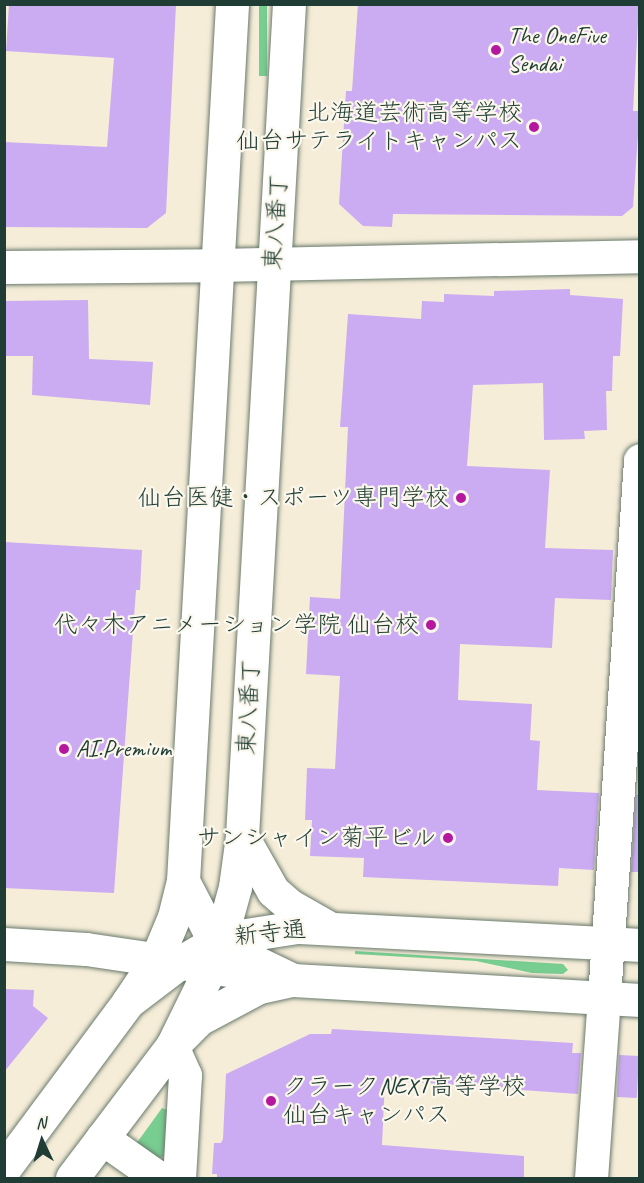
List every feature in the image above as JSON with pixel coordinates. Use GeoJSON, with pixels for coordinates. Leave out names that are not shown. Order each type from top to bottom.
{"type":"FeatureCollection","features":[{"type":"Feature","properties":{"kind":"street"},"geometry":{"type":"LineString","coordinates":[[4,1169],[128,1002],[167,961],[183,881],[232,4]]}},
{"type":"Feature","properties":{"kind":"street","name":"東八番丁"},"geometry":{"type":"LineString","coordinates":[[172,1046],[216,953],[235,886],[242,836],[290,4]]}},
{"type":"Feature","properties":{"kind":"street"},"geometry":{"type":"LineString","coordinates":[[4,267],[639,256]]}},
{"type":"Feature","properties":{"kind":"street"},"geometry":{"type":"LineString","coordinates":[[591,1179],[604,998],[624,944],[639,460]]}},
{"type":"Feature","properties":{"kind":"street"},"geometry":{"type":"LineString","coordinates":[[242,836],[273,891],[296,910],[330,929]]}},
{"type":"Feature","properties":{"kind":"street"},"geometry":{"type":"LineString","coordinates":[[183,881],[216,953],[251,961],[293,980]]}},
{"type":"Feature","properties":{"kind":"street","name":"新寺通"},"geometry":{"type":"LineString","coordinates":[[167,961],[216,953],[287,928],[624,944]]}},
{"type":"Feature","properties":{"kind":"street"},"geometry":{"type":"LineString","coordinates":[[4,944],[86,949],[167,961]]}},
{"type":"Feature","properties":{"kind":"street","name":"新寺通"},"geometry":{"type":"LineString","coordinates":[[72,1179],[172,1046],[199,1019],[259,987],[293,980],[639,1000]]}},
{"type":"Feature","properties":{"kind":"street"},"geometry":{"type":"LineString","coordinates":[[172,1046],[185,1075],[179,1179]]}},
{"type":"Feature","properties":{"kind":"street"},"geometry":{"type":"LineString","coordinates":[[102,1138],[159,1179]]}},
{"type":"Feature","properties":{"kind":"green space"},"geometry":{"type":"Polygon","coordinates":[[[259,5],[267,5],[267,76],[259,76],[259,5]]]}},
{"type":"Feature","properties":{"kind":"green space"},"geometry":{"type":"Polygon","coordinates":[[[355,951],[563,964],[568,970],[563,974],[532,973],[476,961],[355,954],[355,951]]]}},
{"type":"Feature","properties":{"kind":"green space"},"geometry":{"type":"Polygon","coordinates":[[[162,1108],[172,1112],[165,1156],[159,1158],[136,1144],[162,1108]]]}},
{"type":"Feature","properties":{"kind":"building"},"geometry":{"type":"Polygon","coordinates":[[[9,4],[176,4],[166,213],[147,228],[4,227],[4,142],[107,147],[114,58],[6,51],[9,4]]]}},
{"type":"Feature","properties":{"kind":"building"},"geometry":{"type":"Polygon","coordinates":[[[358,4],[639,4],[633,111],[639,111],[639,120],[633,207],[622,216],[393,214],[392,227],[363,226],[339,204],[346,91],[352,91],[358,4]]]}},
{"type":"Feature","properties":{"kind":"building"},"geometry":{"type":"Polygon","coordinates":[[[570,289],[570,295],[623,299],[620,356],[613,356],[612,391],[606,391],[607,430],[584,431],[585,439],[544,440],[543,383],[473,385],[467,466],[550,470],[545,548],[613,550],[611,600],[555,598],[552,648],[460,644],[458,700],[532,704],[530,740],[540,741],[537,790],[599,793],[594,870],[559,868],[558,886],[363,877],[364,858],[310,856],[312,820],[305,820],[307,768],[335,769],[340,676],[306,674],[310,597],[340,599],[348,427],[340,427],[348,314],[421,319],[422,301],[444,302],[444,294],[494,296],[494,291],[570,289]]]}},
{"type":"Feature","properties":{"kind":"building"},"geometry":{"type":"Polygon","coordinates":[[[88,300],[89,359],[153,362],[150,405],[32,395],[33,356],[4,356],[4,301],[88,300]]]}},
{"type":"Feature","properties":{"kind":"building","name":"AI.Premium"},"geometry":{"type":"Polygon","coordinates":[[[4,542],[142,550],[140,590],[136,590],[114,893],[4,888],[4,542]]]}},
{"type":"Feature","properties":{"kind":"building"},"geometry":{"type":"Polygon","coordinates":[[[636,795],[639,795],[639,872],[631,872],[636,795]]]}},
{"type":"Feature","properties":{"kind":"building"},"geometry":{"type":"Polygon","coordinates":[[[4,989],[34,990],[33,1006],[48,1018],[4,1072],[4,989]]]}},
{"type":"Feature","properties":{"kind":"building"},"geometry":{"type":"Polygon","coordinates":[[[332,1029],[573,1043],[572,1053],[581,1053],[578,1094],[385,1080],[382,1145],[524,1156],[524,1179],[217,1179],[217,1174],[212,1174],[214,1143],[221,1143],[223,1139],[226,1074],[310,1034],[331,1034],[332,1029]]]}},
{"type":"Feature","properties":{"kind":"building"},"geometry":{"type":"Polygon","coordinates":[[[619,1055],[639,1056],[637,1098],[617,1097],[619,1055]]]}},
{"type":"Feature","properties":{"kind":"place","name":"The OneFive Sendai"},"geometry":{"type":"Point","coordinates":[496,50]}},
{"type":"Feature","properties":{"kind":"place","name":"北海道芸術高等学校 仙台サテライトキャンパス"},"geometry":{"type":"Point","coordinates":[534,127]}},
{"type":"Feature","properties":{"kind":"place","name":"仙台医健・スポーツ専門学校"},"geometry":{"type":"Point","coordinates":[461,498]}},
{"type":"Feature","properties":{"kind":"place","name":"代々木アニメーション学院 仙台校"},"geometry":{"type":"Point","coordinates":[431,625]}},
{"type":"Feature","properties":{"kind":"place","name":"AI.Premium"},"geometry":{"type":"Point","coordinates":[64,749]}},
{"type":"Feature","properties":{"kind":"place","name":"サンシャイン菊平ビル"},"geometry":{"type":"Point","coordinates":[448,838]}},
{"type":"Feature","properties":{"kind":"place","name":"クラークNEXT高等学校 仙台キャンパス"},"geometry":{"type":"Point","coordinates":[271,1101]}}]}
